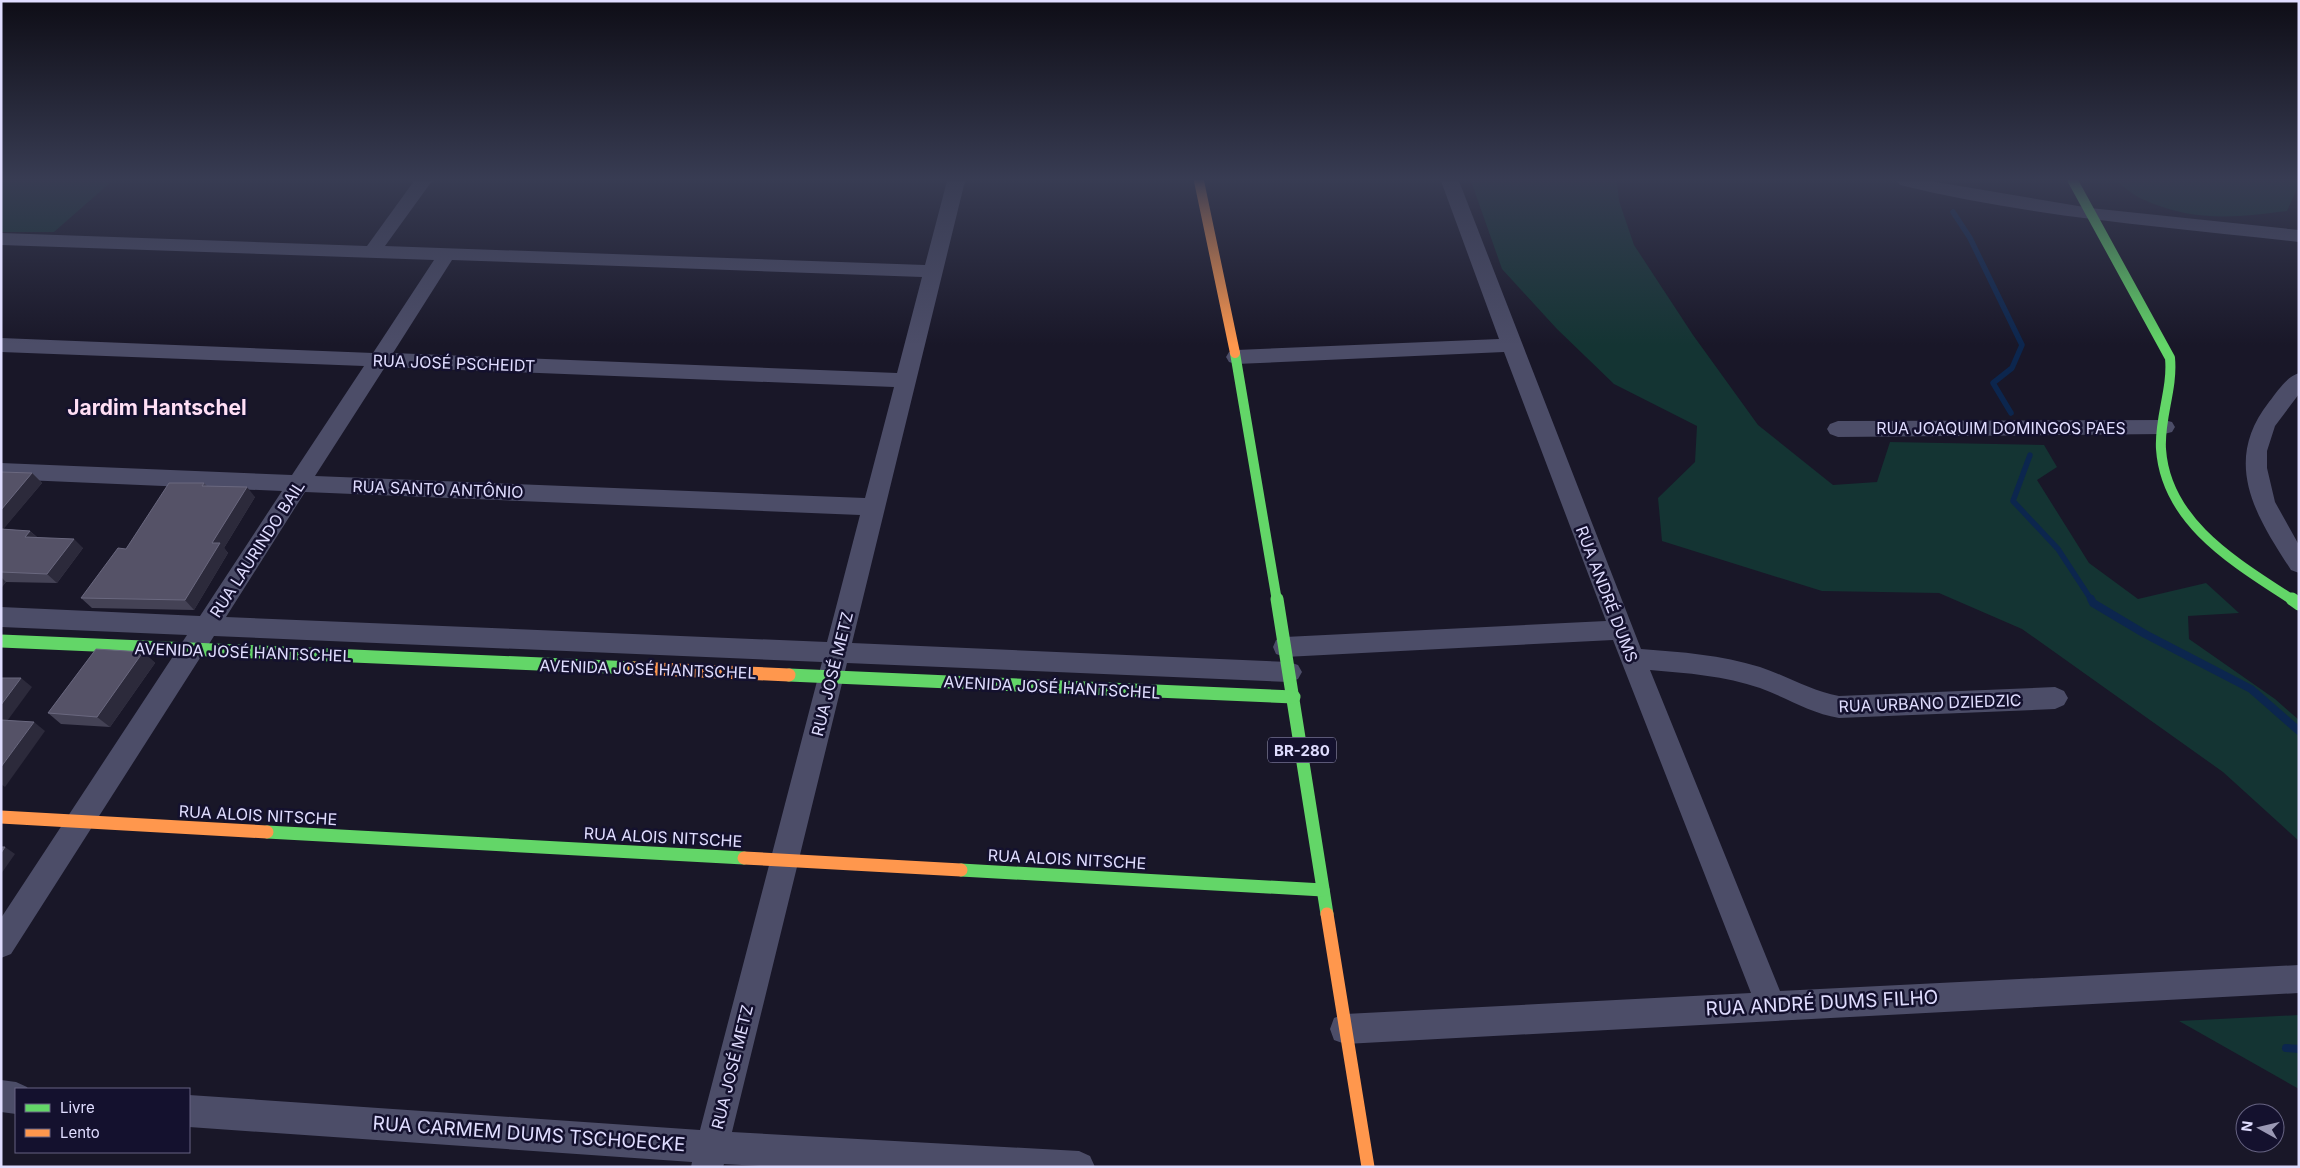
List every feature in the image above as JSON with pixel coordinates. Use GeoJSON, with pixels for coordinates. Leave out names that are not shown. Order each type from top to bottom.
{"type":"FeatureCollection","features":[{"type":"Feature","properties":{"kind":"main road","name":"BR-280"},"geometry":{"type":"LineString","coordinates":[[1211,236],[1236,357],[1294,698],[1368,1167]]}},
{"type":"Feature","properties":{"kind":"main road","name":"BR-280"},"geometry":{"type":"LineString","coordinates":[[1217,236],[1232,335]]}},
{"type":"Feature","properties":{"kind":"main road"},"geometry":{"type":"LineString","coordinates":[[2102,236],[2170,358],[2173,369],[2160,455],[2167,485],[2176,500],[2207,538],[2299,604]]}},
{"type":"Feature","properties":{"kind":"main road","name":"AVENIDA JOSÉ HANTSCHEL"},"geometry":{"type":"LineString","coordinates":[[1,641],[1294,698]]}},
{"type":"Feature","properties":{"kind":"main road","name":"RUA ALOIS NITSCHE"},"geometry":{"type":"LineString","coordinates":[[1,817],[1323,890]]}},
{"type":"Feature","properties":{"kind":"street"},"geometry":{"type":"LineString","coordinates":[[372,252],[384,236]]}},
{"type":"Feature","properties":{"kind":"street","name":"RUA JOSÉ METZ"},"geometry":{"type":"LineString","coordinates":[[709,1157],[943,236]]}},
{"type":"Feature","properties":{"kind":"street","name":"RUA ANDRÉ DUMS"},"geometry":{"type":"LineString","coordinates":[[1470,236],[1632,660],[1770,1005]]}},
{"type":"Feature","properties":{"kind":"street"},"geometry":{"type":"LineString","coordinates":[[1,239],[934,271]]}},
{"type":"Feature","properties":{"kind":"street","name":"RUA LAURINDO BAIL"},"geometry":{"type":"LineString","coordinates":[[1,944],[193,650],[447,254]]}},
{"type":"Feature","properties":{"kind":"street"},"geometry":{"type":"LineString","coordinates":[[1236,357],[1511,345]]}},
{"type":"Feature","properties":{"kind":"street","name":"RUA JOSÉ PSCHEIDT"},"geometry":{"type":"LineString","coordinates":[[1,346],[906,380]]}},
{"type":"Feature","properties":{"kind":"street"},"geometry":{"type":"LineString","coordinates":[[2299,380],[2261,432],[2256,460],[2257,479],[2262,496],[2282,539],[2299,564]]}},
{"type":"Feature","properties":{"kind":"street","name":"RUA JOAQUIM DOMINGOS PAES"},"geometry":{"type":"LineString","coordinates":[[1838,429],[2164,427]]}},
{"type":"Feature","properties":{"kind":"street","name":"RUA SANTO ANTÔNIO"},"geometry":{"type":"LineString","coordinates":[[1,471],[874,507]]}},
{"type":"Feature","properties":{"kind":"street","name":"AVENIDA JOSÉ HANTSCHEL"},"geometry":{"type":"LineString","coordinates":[[1,617],[1289,672]]}},
{"type":"Feature","properties":{"kind":"street"},"geometry":{"type":"LineString","coordinates":[[1285,647],[1621,630]]}},
{"type":"Feature","properties":{"kind":"street","name":"RUA URBANO DZIEDZIC"},"geometry":{"type":"LineString","coordinates":[[1632,660],[1704,663],[1732,668],[1764,679],[1816,703],[1839,707],[2055,698]]}},
{"type":"Feature","properties":{"kind":"street","name":"RUA ANDRÉ DUMS FILHO"},"geometry":{"type":"LineString","coordinates":[[1345,1029],[1770,1005],[2299,979]]}},
{"type":"Feature","properties":{"kind":"street"},"geometry":{"type":"LineString","coordinates":[[1,1096],[15,1098]]}},
{"type":"Feature","properties":{"kind":"street","name":"RUA CARMEM DUMS TSCHOECKE"},"geometry":{"type":"LineString","coordinates":[[190,1111],[709,1157],[1079,1167]]}},
{"type":"Feature","properties":{"kind":"green space"},"geometry":{"type":"Polygon","coordinates":[[[1490,236],[1631,236],[1634,245],[1693,335],[1758,425],[1833,485],[1877,482],[1890,442],[2044,445],[2057,467],[2037,480],[2089,563],[2138,599],[2206,583],[2239,613],[2188,616],[2189,639],[2275,699],[2299,720],[2299,841],[2223,772],[2022,629],[1939,593],[1822,591],[1662,541],[1658,498],[1695,462],[1697,426],[1614,384],[1557,329],[1502,269],[1490,236]]]}},
{"type":"Feature","properties":{"kind":"green space"},"geometry":{"type":"Polygon","coordinates":[[[2299,1015],[2299,1089],[2179,1021],[2299,1015]]]}},
{"type":"Feature","properties":{"kind":"building"},"geometry":{"type":"Polygon","coordinates":[[[1,472],[32,473],[1,510],[1,472]]]}},
{"type":"Feature","properties":{"kind":"building"},"geometry":{"type":"Polygon","coordinates":[[[169,483],[204,483],[202,486],[247,487],[212,543],[220,543],[185,600],[81,598],[118,548],[126,549],[169,483]]]}},
{"type":"Feature","properties":{"kind":"building"},"geometry":{"type":"Polygon","coordinates":[[[1,529],[30,531],[25,537],[74,539],[47,574],[1,572],[1,529]]]}},
{"type":"Feature","properties":{"kind":"building"},"geometry":{"type":"Polygon","coordinates":[[[96,649],[143,652],[97,717],[48,713],[96,649]]]}},
{"type":"Feature","properties":{"kind":"building"},"geometry":{"type":"Polygon","coordinates":[[[1,678],[21,678],[1,705],[1,678]]]}},
{"type":"Feature","properties":{"kind":"building"},"geometry":{"type":"Polygon","coordinates":[[[1,720],[34,722],[1,767],[1,720]]]}},
{"type":"Feature","properties":{"kind":"waterway"},"geometry":{"type":"LineString","coordinates":[[1968,236],[2022,345],[2012,368],[1993,383],[2011,413]]}},
{"type":"Feature","properties":{"kind":"waterway"},"geometry":{"type":"LineString","coordinates":[[2030,455],[2013,501],[2058,549],[2092,601]]}},
{"type":"Feature","properties":{"kind":"waterway"},"geometry":{"type":"LineString","coordinates":[[2092,601],[2145,634],[2251,689],[2299,731]]}},
{"type":"Feature","properties":{"kind":"waterway"},"geometry":{"type":"LineString","coordinates":[[2286,1048],[2299,1049]]}},
{"type":"Feature","properties":{"kind":"traffic: fast"},"geometry":{"type":"LineString","coordinates":[[2103,236],[2170,358],[2171,381],[2161,448],[2165,475],[2175,499],[2191,521],[2210,541],[2254,575],[2299,604]]}},
{"type":"Feature","properties":{"kind":"traffic: fast"},"geometry":{"type":"LineString","coordinates":[[1235,353],[1294,697],[1327,914]]}},
{"type":"Feature","properties":{"kind":"traffic: fast"},"geometry":{"type":"LineString","coordinates":[[1,641],[634,668]]}},
{"type":"Feature","properties":{"kind":"traffic: fast"},"geometry":{"type":"LineString","coordinates":[[789,675],[1294,697]]}},
{"type":"Feature","properties":{"kind":"traffic: fast"},"geometry":{"type":"LineString","coordinates":[[267,832],[744,858]]}},
{"type":"Feature","properties":{"kind":"traffic: fast"},"geometry":{"type":"LineString","coordinates":[[961,870],[1323,890]]}},
{"type":"Feature","properties":{"kind":"traffic: slow"},"geometry":{"type":"LineString","coordinates":[[1210,236],[1235,353]]}},
{"type":"Feature","properties":{"kind":"traffic: slow"},"geometry":{"type":"LineString","coordinates":[[634,668],[789,675]]}},
{"type":"Feature","properties":{"kind":"traffic: slow"},"geometry":{"type":"LineString","coordinates":[[1,817],[267,832]]}},
{"type":"Feature","properties":{"kind":"traffic: slow"},"geometry":{"type":"LineString","coordinates":[[744,858],[961,870]]}},
{"type":"Feature","properties":{"kind":"traffic: slow"},"geometry":{"type":"LineString","coordinates":[[1327,914],[1368,1167]]}},
{"type":"Feature","properties":{"kind":"district","name":"Jardim Hantschel"},"geometry":{"type":"Point","coordinates":[157,407]}}]}
